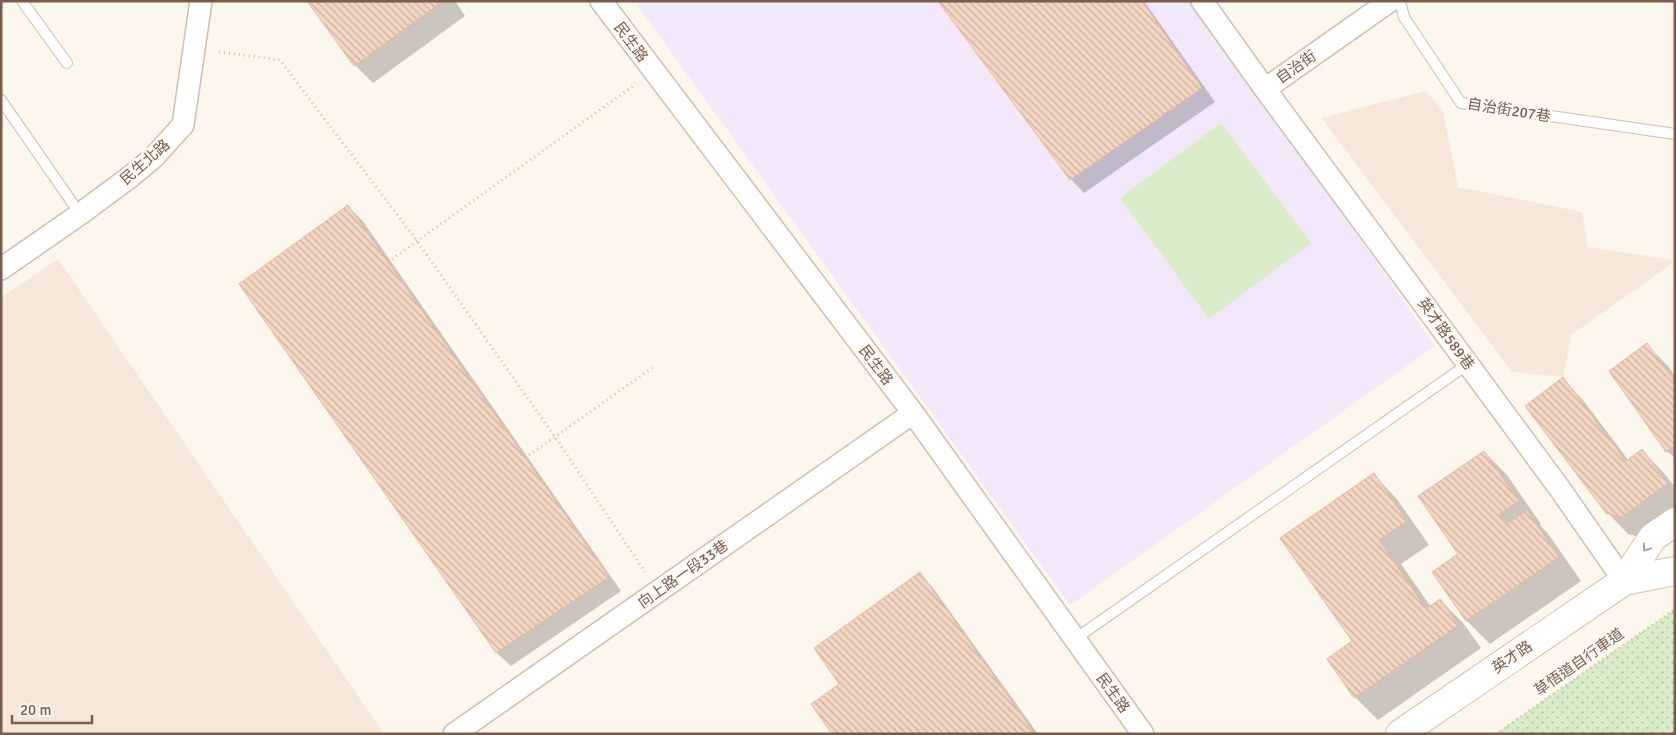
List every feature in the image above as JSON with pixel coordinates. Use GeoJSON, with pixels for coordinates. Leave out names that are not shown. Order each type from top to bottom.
{"type":"FeatureCollection","features":[{"type":"Feature","properties":{"kind":"main road","name":"英才路"},"geometry":{"type":"LineString","coordinates":[[1400,734],[1624,580],[1653,537],[1675,522]]}},
{"type":"Feature","properties":{"kind":"main road","name":"英才路"},"geometry":{"type":"LineString","coordinates":[[1624,580],[1675,570]]}},
{"type":"Feature","properties":{"kind":"street","name":"民生北路"},"geometry":{"type":"LineString","coordinates":[[1,270],[80,214],[153,158],[183,125],[201,1]]}},
{"type":"Feature","properties":{"kind":"street","name":"自治街"},"geometry":{"type":"LineString","coordinates":[[1202,1],[1266,88],[1390,1]]}},
{"type":"Feature","properties":{"kind":"street","name":"民生路"},"geometry":{"type":"LineString","coordinates":[[603,2],[653,72],[912,413],[1143,734]]}},
{"type":"Feature","properties":{"kind":"street","name":"英才路589巷"},"geometry":{"type":"LineString","coordinates":[[1266,88],[1560,489],[1624,580]]}},
{"type":"Feature","properties":{"kind":"street","name":"向上路一段33巷"},"geometry":{"type":"LineString","coordinates":[[454,734],[912,413]]}},
{"type":"Feature","properties":{"kind":"lane"},"geometry":{"type":"LineString","coordinates":[[22,1],[67,64]]}},
{"type":"Feature","properties":{"kind":"lane","name":"自治街207巷"},"geometry":{"type":"LineString","coordinates":[[1400,1],[1404,17],[1461,103],[1675,134]]}},
{"type":"Feature","properties":{"kind":"lane"},"geometry":{"type":"LineString","coordinates":[[1,100],[80,214]]}},
{"type":"Feature","properties":{"kind":"lane"},"geometry":{"type":"LineString","coordinates":[[1075,639],[1468,364]]}},
{"type":"Feature","properties":{"kind":"path"},"geometry":{"type":"LineString","coordinates":[[216,52],[280,60],[417,241],[555,437],[658,592]]}},
{"type":"Feature","properties":{"kind":"path"},"geometry":{"type":"LineString","coordinates":[[388,262],[653,72]]}},
{"type":"Feature","properties":{"kind":"path"},"geometry":{"type":"LineString","coordinates":[[525,458],[652,368]]}},
{"type":"Feature","properties":{"kind":"path","name":"草悟道自行車道"},"geometry":{"type":"LineString","coordinates":[[1496,734],[1675,609]]}},
{"type":"Feature","properties":{"kind":"shaded area"},"geometry":{"type":"Polygon","coordinates":[[[643,1],[1194,1],[1435,346],[1070,605],[637,5],[643,1]]]}},
{"type":"Feature","properties":{"kind":"shaded area"},"geometry":{"type":"Polygon","coordinates":[[[1426,91],[1443,111],[1458,187],[1582,212],[1588,247],[1675,260],[1571,335],[1563,377],[1512,372],[1321,118],[1426,91]]]}},
{"type":"Feature","properties":{"kind":"shaded area"},"geometry":{"type":"Polygon","coordinates":[[[58,259],[384,734],[1,734],[1,298],[58,259]]]}},
{"type":"Feature","properties":{"kind":"green space"},"geometry":{"type":"Polygon","coordinates":[[[1221,123],[1311,243],[1209,319],[1120,198],[1221,123]]]}},
{"type":"Feature","properties":{"kind":"green space"},"geometry":{"type":"Polygon","coordinates":[[[1675,609],[1675,734],[1495,734],[1675,609]]]}},
{"type":"Feature","properties":{"kind":"building"},"geometry":{"type":"Polygon","coordinates":[[[307,1],[443,1],[354,66],[307,1]]]}},
{"type":"Feature","properties":{"kind":"building"},"geometry":{"type":"Polygon","coordinates":[[[938,1],[1142,1],[1202,88],[1070,180],[938,1]]]}},
{"type":"Feature","properties":{"kind":"building"},"geometry":{"type":"Polygon","coordinates":[[[348,205],[609,577],[496,653],[239,284],[348,205]]]}},
{"type":"Feature","properties":{"kind":"building"},"geometry":{"type":"Polygon","coordinates":[[[1647,343],[1675,382],[1675,446],[1666,452],[1609,371],[1647,343]]]}},
{"type":"Feature","properties":{"kind":"building"},"geometry":{"type":"Polygon","coordinates":[[[1563,377],[1626,461],[1642,449],[1668,483],[1622,517],[1606,513],[1525,406],[1563,377]]]}},
{"type":"Feature","properties":{"kind":"building"},"geometry":{"type":"Polygon","coordinates":[[[1484,451],[1519,501],[1499,514],[1507,524],[1527,510],[1559,557],[1466,621],[1432,572],[1458,554],[1418,496],[1484,451]]]}},
{"type":"Feature","properties":{"kind":"building"},"geometry":{"type":"Polygon","coordinates":[[[1374,473],[1407,521],[1379,540],[1426,609],[1440,599],[1459,625],[1354,698],[1327,659],[1352,641],[1280,538],[1374,473]]]}},
{"type":"Feature","properties":{"kind":"building"},"geometry":{"type":"Polygon","coordinates":[[[920,572],[1035,734],[832,734],[811,704],[839,684],[814,648],[920,572]]]}}]}
